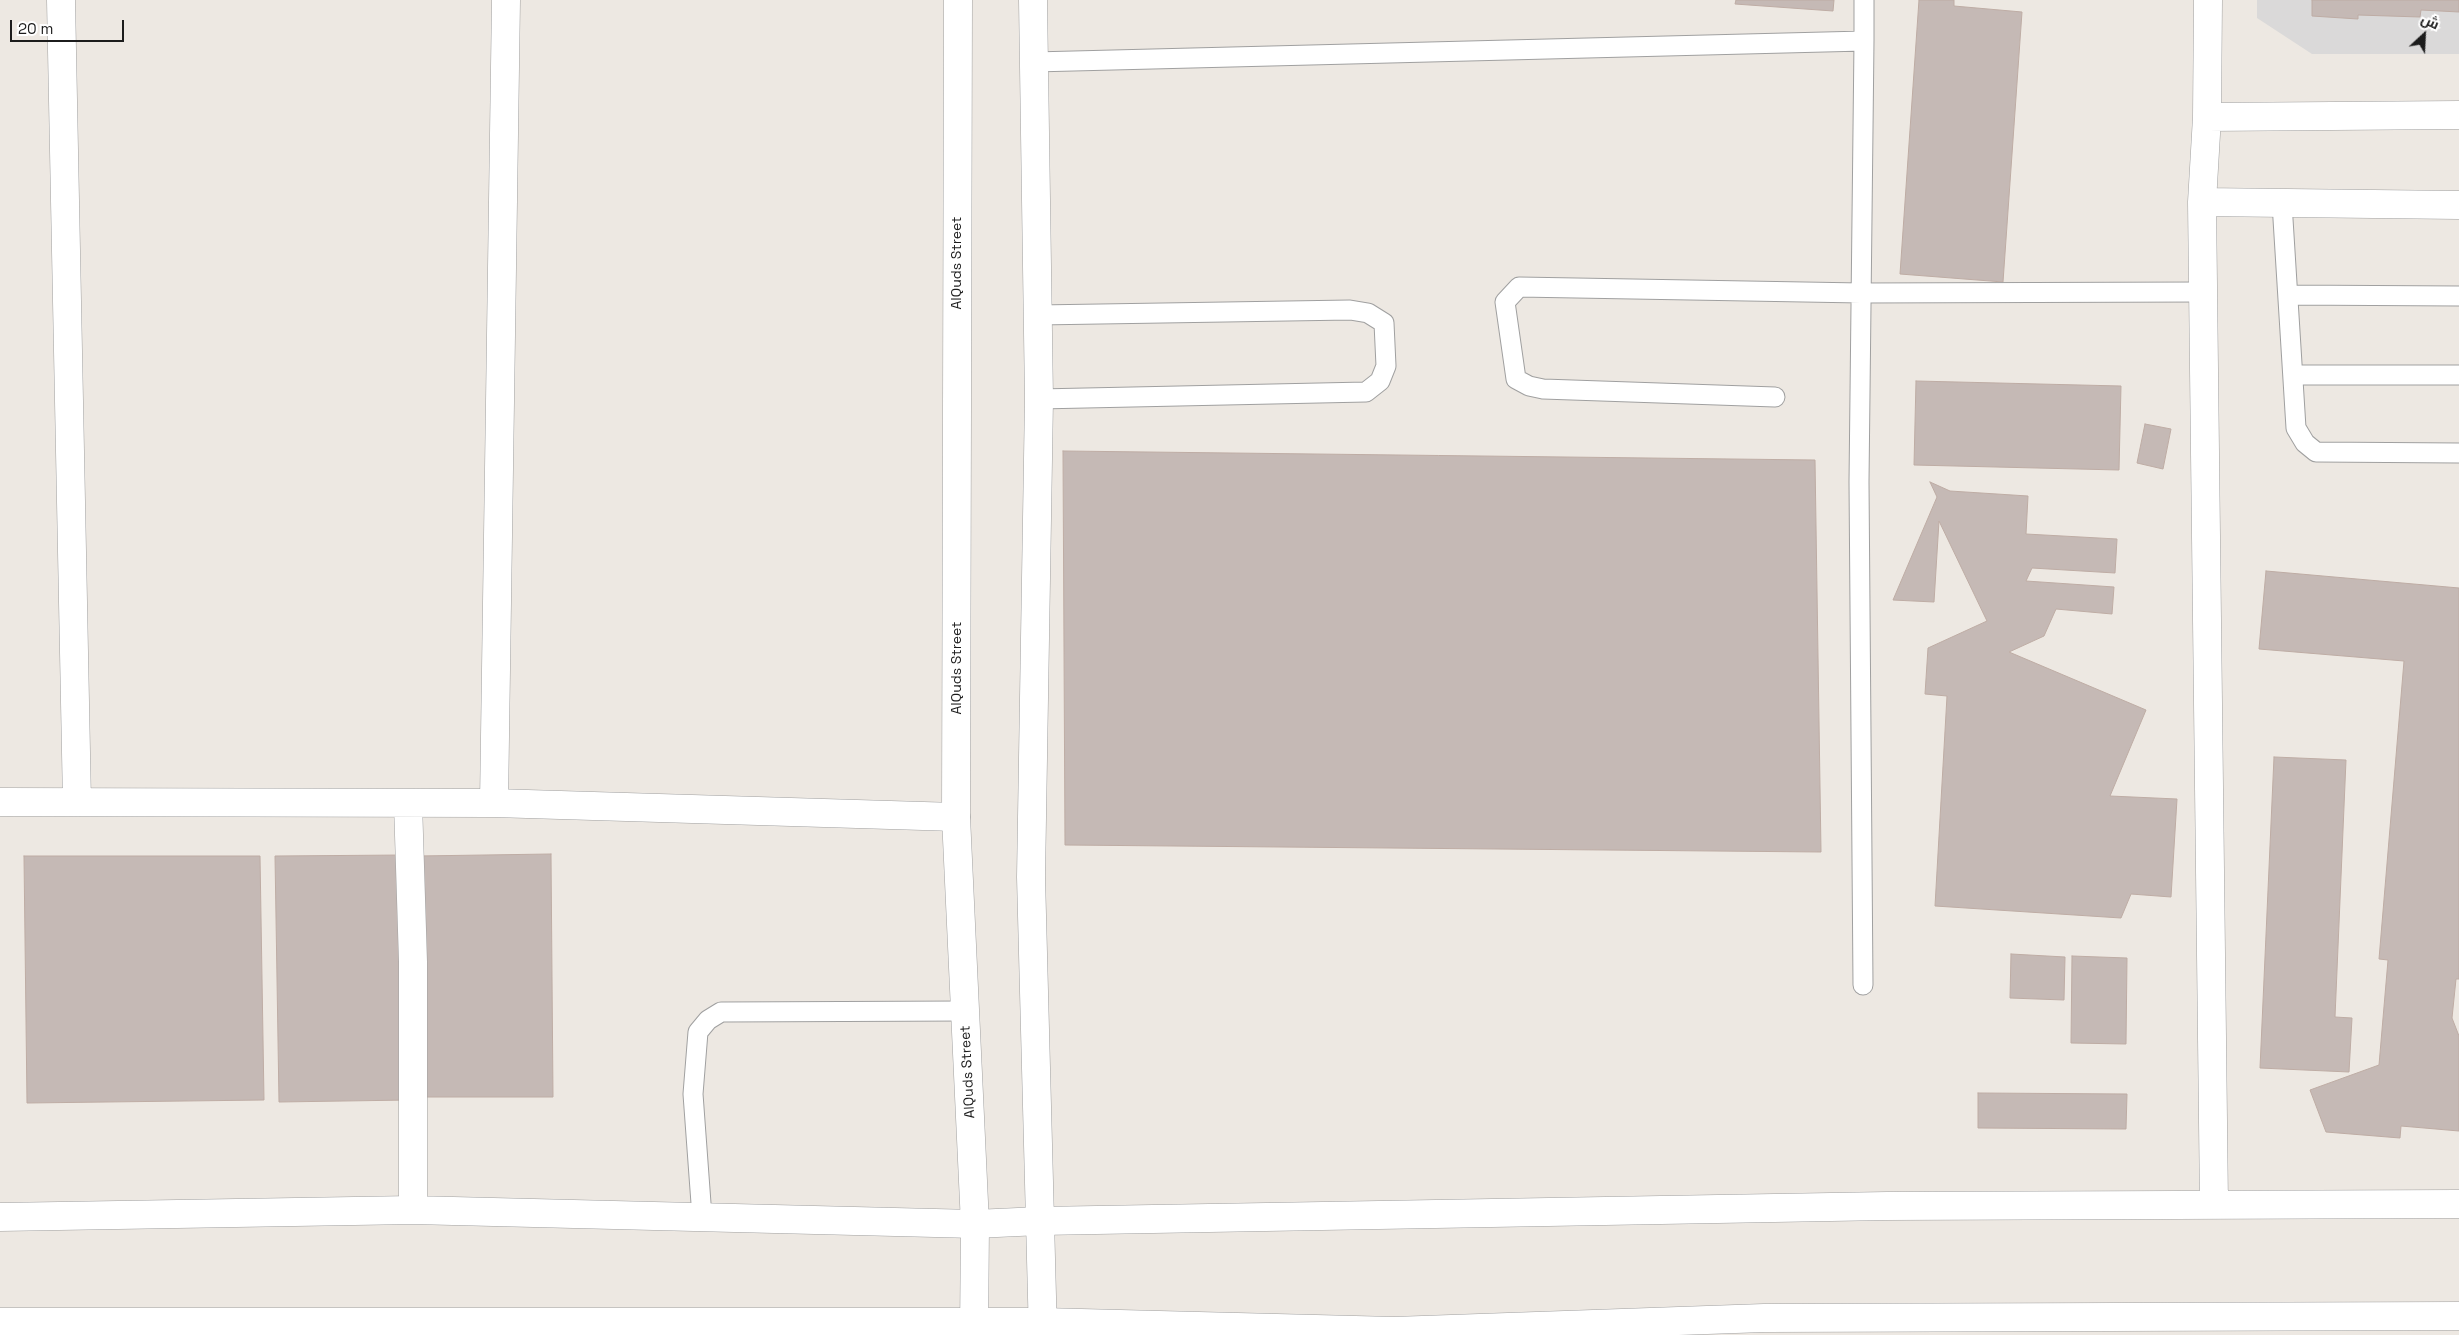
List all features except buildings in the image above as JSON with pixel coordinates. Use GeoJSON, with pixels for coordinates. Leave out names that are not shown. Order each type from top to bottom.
{"type":"FeatureCollection","features":[{"type":"Feature","properties":{"kind":"street"},"geometry":{"type":"LineString","coordinates":[[61,0],[77,802]]}},
{"type":"Feature","properties":{"kind":"street"},"geometry":{"type":"LineString","coordinates":[[494,803],[506,0]]}},
{"type":"Feature","properties":{"kind":"street","name":"AlQuds Street"},"geometry":{"type":"LineString","coordinates":[[958,0],[956,817],[975,1224],[973,1329]]}},
{"type":"Feature","properties":{"kind":"street"},"geometry":{"type":"LineString","coordinates":[[1033,0],[1039,399],[1031,877],[1042,1329]]}},
{"type":"Feature","properties":{"kind":"street"},"geometry":{"type":"LineString","coordinates":[[2208,0],[2207,117],[2202,202],[2214,1205]]}},
{"type":"Feature","properties":{"kind":"street"},"geometry":{"type":"LineString","coordinates":[[2207,117],[2459,115]]}},
{"type":"Feature","properties":{"kind":"street"},"geometry":{"type":"LineString","coordinates":[[2202,202],[2459,205]]}},
{"type":"Feature","properties":{"kind":"street"},"geometry":{"type":"LineString","coordinates":[[0,802],[494,803],[956,817]]}},
{"type":"Feature","properties":{"kind":"street"},"geometry":{"type":"LineString","coordinates":[[408,802],[413,962],[413,1210]]}},
{"type":"Feature","properties":{"kind":"street"},"geometry":{"type":"LineString","coordinates":[[0,1217],[413,1210],[975,1224],[1040,1221],[1887,1206],[2459,1204]]}},
{"type":"Feature","properties":{"kind":"street"},"geometry":{"type":"LineString","coordinates":[[0,1322],[1394,1333],[1764,1326],[2153,1326],[2459,1316]]}},
{"type":"Feature","properties":{"kind":"lane"},"geometry":{"type":"LineString","coordinates":[[1863,985],[1859,482],[1864,0]]}},
{"type":"Feature","properties":{"kind":"lane"},"geometry":{"type":"LineString","coordinates":[[1034,62],[1864,41]]}},
{"type":"Feature","properties":{"kind":"lane"},"geometry":{"type":"LineString","coordinates":[[2282,203],[2296,428],[2305,443],[2316,452],[2459,453]]}},
{"type":"Feature","properties":{"kind":"lane"},"geometry":{"type":"LineString","coordinates":[[1775,397],[1544,389],[1529,386],[1516,378],[1505,302],[1519,287],[1861,293],[2204,292]]}},
{"type":"Feature","properties":{"kind":"lane"},"geometry":{"type":"LineString","coordinates":[[2288,295],[2459,296]]}},
{"type":"Feature","properties":{"kind":"lane"},"geometry":{"type":"LineString","coordinates":[[1038,315],[1350,310],[1368,313],[1384,324],[1386,366],[1380,381],[1366,392],[1039,399]]}},
{"type":"Feature","properties":{"kind":"lane"},"geometry":{"type":"LineString","coordinates":[[2293,375],[2459,375]]}},
{"type":"Feature","properties":{"kind":"lane"},"geometry":{"type":"LineString","coordinates":[[702,1217],[693,1094],[698,1032],[708,1020],[721,1012],[965,1011]]}},
{"type":"Feature","properties":{"kind":"shaded area"},"geometry":{"type":"Polygon","coordinates":[[[2257,0],[2459,0],[2459,54],[2312,54],[2257,18],[2257,0]]]}}]}
